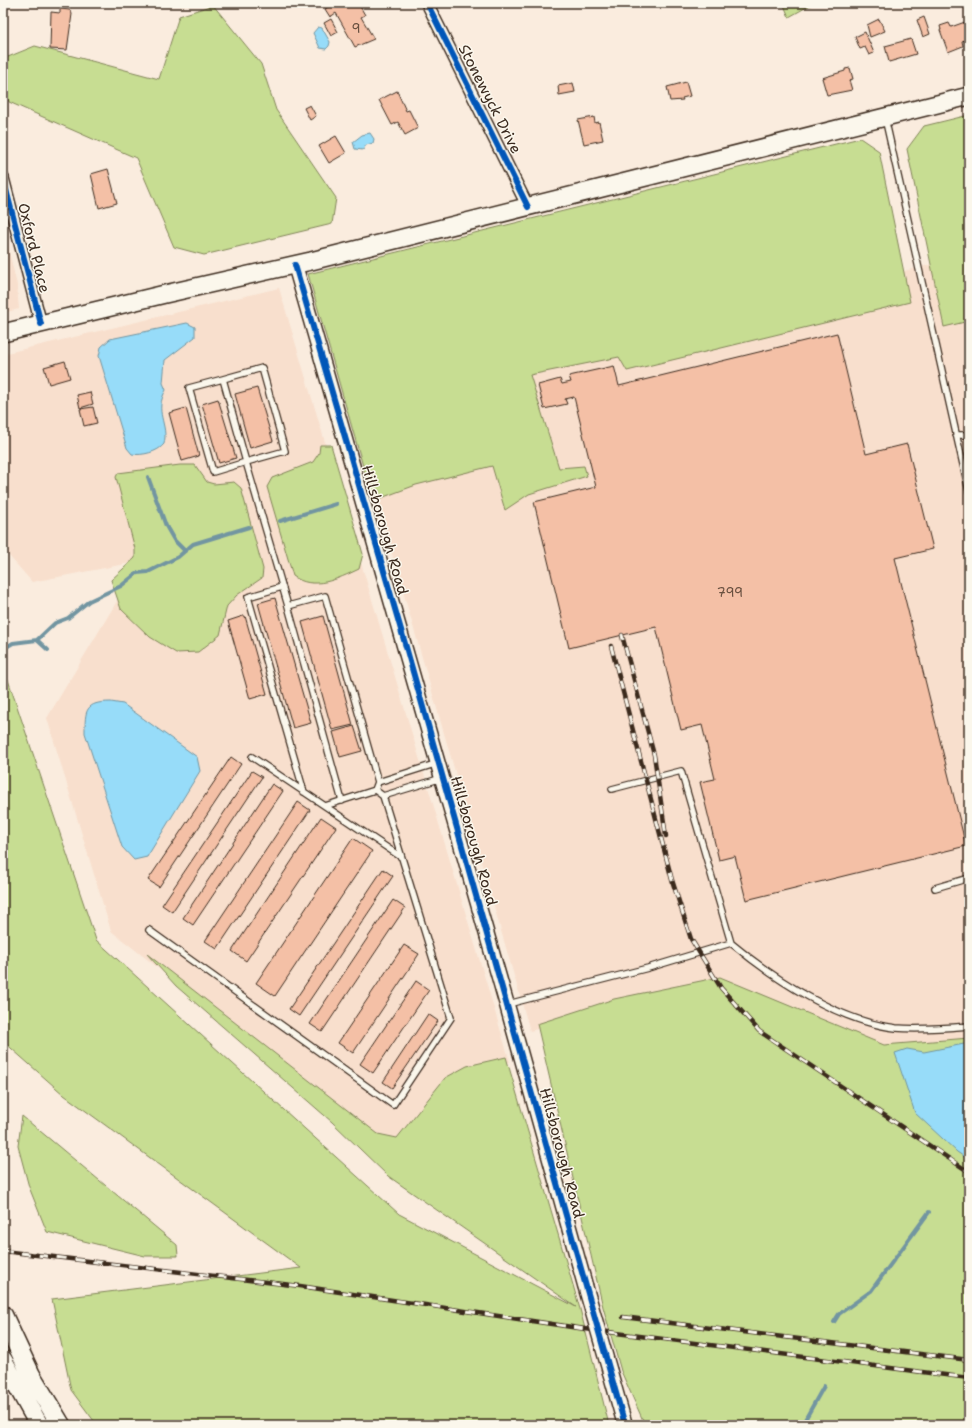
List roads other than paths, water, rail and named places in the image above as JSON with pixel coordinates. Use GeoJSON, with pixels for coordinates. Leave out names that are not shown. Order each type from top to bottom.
{"type":"FeatureCollection","features":[{"type":"Feature","properties":{"kind":"highway"},"geometry":{"type":"LineString","coordinates":[[3,1316],[31,1375],[61,1425]]}},
{"type":"Feature","properties":{"kind":"highway"},"geometry":{"type":"LineString","coordinates":[[3,1360],[39,1425]]}},
{"type":"Feature","properties":{"kind":"main road"},"geometry":{"type":"LineString","coordinates":[[3,333],[164,294],[295,265],[969,96]]}},
{"type":"Feature","properties":{"kind":"street","name":"Stonewyck Drive"},"geometry":{"type":"LineString","coordinates":[[427,3],[528,207]]}},
{"type":"Feature","properties":{"kind":"street","name":"Oxford Place"},"geometry":{"type":"LineString","coordinates":[[3,178],[41,324]]}},
{"type":"Feature","properties":{"kind":"street","name":"Hillsborough Road"},"geometry":{"type":"LineString","coordinates":[[295,265],[507,1004],[625,1425]]}},
{"type":"Feature","properties":{"kind":"lane"},"geometry":{"type":"LineString","coordinates":[[885,116],[969,491]]}},
{"type":"Feature","properties":{"kind":"lane"},"geometry":{"type":"LineString","coordinates":[[262,368],[286,451],[246,462],[213,472],[189,388],[262,368]]}},
{"type":"Feature","properties":{"kind":"lane"},"geometry":{"type":"LineString","coordinates":[[223,379],[342,801]]}},
{"type":"Feature","properties":{"kind":"lane"},"geometry":{"type":"LineString","coordinates":[[956,435],[969,435]]}},
{"type":"Feature","properties":{"kind":"lane"},"geometry":{"type":"LineString","coordinates":[[282,587],[248,597],[304,792]]}},
{"type":"Feature","properties":{"kind":"lane"},"geometry":{"type":"LineString","coordinates":[[288,606],[325,596],[378,782],[375,790]]}},
{"type":"Feature","properties":{"kind":"lane"},"geometry":{"type":"LineString","coordinates":[[252,757],[402,857]]}},
{"type":"Feature","properties":{"kind":"lane"},"geometry":{"type":"LineString","coordinates":[[378,782],[438,763]]}},
{"type":"Feature","properties":{"kind":"lane"},"geometry":{"type":"LineString","coordinates":[[612,789],[682,771],[731,943],[757,965],[833,1010],[857,1020],[896,1028],[969,1026]]}},
{"type":"Feature","properties":{"kind":"lane"},"geometry":{"type":"LineString","coordinates":[[383,796],[442,778]]}},
{"type":"Feature","properties":{"kind":"lane"},"geometry":{"type":"LineString","coordinates":[[325,806],[375,790]]}},
{"type":"Feature","properties":{"kind":"lane"},"geometry":{"type":"LineString","coordinates":[[148,930],[393,1105],[451,1018],[383,796],[375,790]]}},
{"type":"Feature","properties":{"kind":"lane"},"geometry":{"type":"LineString","coordinates":[[935,888],[969,878]]}},
{"type":"Feature","properties":{"kind":"lane"},"geometry":{"type":"LineString","coordinates":[[507,1004],[648,968],[731,943]]}},
{"type":"Feature","properties":{"kind":"water"},"geometry":{"type":"Polygon","coordinates":[[[318,27],[322,28],[330,42],[326,49],[320,48],[313,33],[318,27]]]}},
{"type":"Feature","properties":{"kind":"water"},"geometry":{"type":"Polygon","coordinates":[[[370,133],[374,139],[373,143],[366,145],[363,150],[355,149],[353,142],[362,135],[370,133]]]}},
{"type":"Feature","properties":{"kind":"water"},"geometry":{"type":"Polygon","coordinates":[[[187,323],[195,327],[195,337],[165,360],[163,383],[166,390],[162,398],[161,405],[165,430],[164,444],[150,453],[132,454],[127,448],[99,356],[101,347],[110,339],[187,323]]]}},
{"type":"Feature","properties":{"kind":"water"},"geometry":{"type":"Polygon","coordinates":[[[102,702],[123,704],[197,757],[200,771],[147,857],[134,860],[122,847],[85,733],[85,718],[88,709],[91,706],[102,702]]]}},
{"type":"Feature","properties":{"kind":"water"},"geometry":{"type":"Polygon","coordinates":[[[969,1043],[969,1160],[957,1152],[915,1113],[895,1053],[907,1049],[924,1052],[969,1043]]]}},
{"type":"Feature","properties":{"kind":"waterway"},"geometry":{"type":"LineString","coordinates":[[148,477],[166,526],[174,540],[185,551]]}},
{"type":"Feature","properties":{"kind":"waterway"},"geometry":{"type":"LineString","coordinates":[[280,521],[336,504]]}},
{"type":"Feature","properties":{"kind":"waterway"},"geometry":{"type":"LineString","coordinates":[[3,649],[13,643],[37,640],[55,623],[68,618],[89,601],[121,586],[137,573],[148,572],[178,557],[193,544],[249,527]]}},
{"type":"Feature","properties":{"kind":"waterway"},"geometry":{"type":"LineString","coordinates":[[37,640],[48,650]]}},
{"type":"Feature","properties":{"kind":"waterway"},"geometry":{"type":"LineString","coordinates":[[834,1322],[839,1314],[871,1291],[929,1212]]}},
{"type":"Feature","properties":{"kind":"waterway"},"geometry":{"type":"LineString","coordinates":[[802,1425],[824,1386]]}},
{"type":"Feature","properties":{"kind":"railway"},"geometry":{"type":"LineString","coordinates":[[623,640],[622,635],[654,755],[666,836]]}},
{"type":"Feature","properties":{"kind":"railway"},"geometry":{"type":"LineString","coordinates":[[611,646],[672,880],[691,939],[721,988],[759,1031],[969,1172]]}},
{"type":"Feature","properties":{"kind":"railway"},"geometry":{"type":"LineString","coordinates":[[3,1251],[300,1286],[585,1329],[969,1378]]}},
{"type":"Feature","properties":{"kind":"railway"},"geometry":{"type":"LineString","coordinates":[[623,1317],[969,1360]]}}]}
